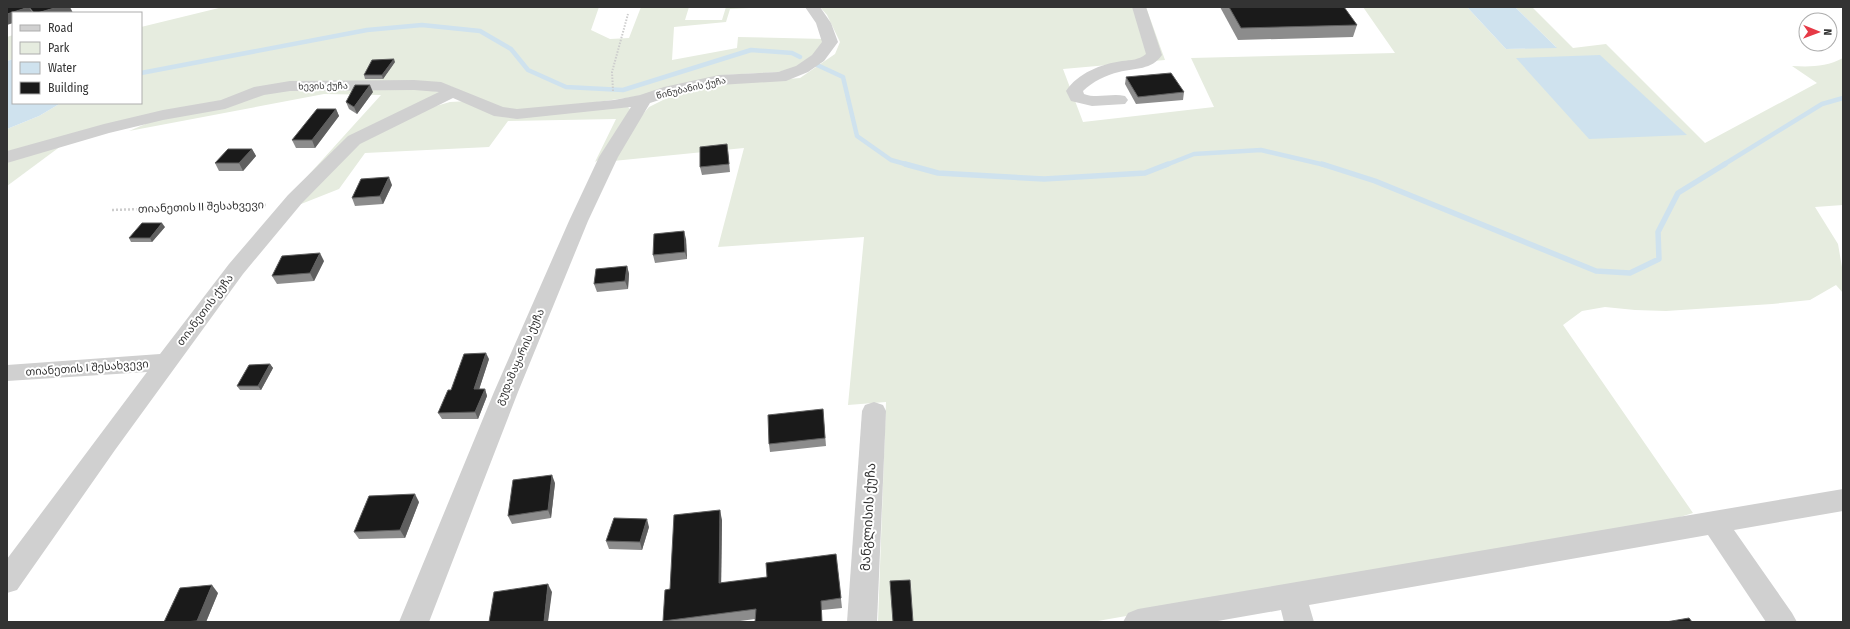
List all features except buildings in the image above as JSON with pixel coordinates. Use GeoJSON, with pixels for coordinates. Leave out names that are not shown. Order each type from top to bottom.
{"type":"FeatureCollection","features":[{"type":"Feature","properties":{"kind":"street","name":"წინუბანის ქუჩა"},"geometry":{"type":"LineString","coordinates":[[643,100],[670,91],[719,80],[780,77],[802,69],[818,58],[830,42],[828,30],[812,7]]}},
{"type":"Feature","properties":{"kind":"street"},"geometry":{"type":"LineString","coordinates":[[1119,100],[1097,102],[1085,101],[1077,97],[1074,91],[1087,80],[1105,71],[1152,59],[1154,55],[1139,7]]}},
{"type":"Feature","properties":{"kind":"street","name":"ხევის ქუჩა"},"geometry":{"type":"LineString","coordinates":[[7,157],[104,129],[163,115],[224,104],[260,92],[290,86],[414,85],[440,87],[500,112],[517,114],[614,105],[643,100]]}},
{"type":"Feature","properties":{"kind":"street","name":"თიანეთის ქუჩა"},"geometry":{"type":"LineString","coordinates":[[7,581],[106,443],[236,269],[291,204],[354,140],[453,92]]}},
{"type":"Feature","properties":{"kind":"street","name":"გუდამაყარის ქუჩა"},"geometry":{"type":"LineString","coordinates":[[414,622],[498,408],[595,185],[605,163],[635,116],[643,100]]}},
{"type":"Feature","properties":{"kind":"street","name":"თიანეთის I შესახვევი"},"geometry":{"type":"LineString","coordinates":[[7,373],[166,362]]}},
{"type":"Feature","properties":{"kind":"street","name":"მანგლისის ქუჩა"},"geometry":{"type":"LineString","coordinates":[[862,622],[874,411]]}},
{"type":"Feature","properties":{"kind":"street"},"geometry":{"type":"LineString","coordinates":[[1138,622],[1295,609],[1714,522],[1843,500]]}},
{"type":"Feature","properties":{"kind":"street"},"geometry":{"type":"LineString","coordinates":[[1714,522],[1782,622]]}},
{"type":"Feature","properties":{"kind":"path"},"geometry":{"type":"LineString","coordinates":[[614,105],[612,72],[628,14]]}},
{"type":"Feature","properties":{"kind":"path","name":"თიანეთის II შესახვევი"},"geometry":{"type":"LineString","coordinates":[[112,210],[291,204]]}},
{"type":"Feature","properties":{"kind":"green space"},"geometry":{"type":"Polygon","coordinates":[[[223,7],[599,7],[591,30],[610,39],[629,38],[641,7],[689,7],[685,20],[722,20],[726,7],[769,7],[730,9],[726,22],[674,27],[672,60],[737,48],[738,37],[825,39],[817,52],[795,68],[778,72],[724,75],[633,97],[539,110],[518,111],[499,107],[450,86],[305,83],[223,100],[7,154],[7,129],[39,116],[59,104],[142,104],[142,27],[223,7]]]}},
{"type":"Feature","properties":{"kind":"green space"},"geometry":{"type":"Polygon","coordinates":[[[820,7],[1146,7],[1165,60],[1063,69],[1083,122],[1214,107],[1191,58],[1395,53],[1363,7],[1467,7],[1506,49],[1556,47],[1515,7],[1532,7],[1573,48],[1606,44],[1705,143],[1817,83],[1792,66],[1818,66],[1843,58],[1843,205],[1815,207],[1838,244],[1843,273],[1843,293],[1836,285],[1810,300],[1772,304],[1666,311],[1605,307],[1582,311],[1563,325],[1693,513],[1667,521],[1092,622],[878,622],[886,402],[848,405],[864,237],[718,247],[744,148],[613,161],[638,120],[649,107],[671,96],[703,86],[800,78],[835,54],[840,42],[827,15],[820,7]]]}},
{"type":"Feature","properties":{"kind":"green space"},"geometry":{"type":"Polygon","coordinates":[[[12,35],[12,59],[7,61],[7,37],[12,35]]]}},
{"type":"Feature","properties":{"kind":"green space"},"geometry":{"type":"Polygon","coordinates":[[[411,87],[445,93],[350,139],[285,201],[381,95],[324,94],[129,131],[157,119],[287,89],[411,87]]]}},
{"type":"Feature","properties":{"kind":"green space"},"geometry":{"type":"Polygon","coordinates":[[[469,101],[498,115],[628,107],[633,112],[600,159],[595,162],[616,119],[508,121],[489,147],[365,153],[339,189],[296,206],[358,140],[429,108],[450,102],[469,101]]]}},
{"type":"Feature","properties":{"kind":"green space"},"geometry":{"type":"Polygon","coordinates":[[[65,143],[7,186],[7,162],[65,143]]]}},
{"type":"Feature","properties":{"kind":"water"},"geometry":{"type":"Polygon","coordinates":[[[1467,7],[1515,7],[1557,48],[1506,49],[1467,7]]]}},
{"type":"Feature","properties":{"kind":"water"},"geometry":{"type":"Polygon","coordinates":[[[1600,55],[1687,135],[1589,139],[1516,58],[1600,55]]]}},
{"type":"Feature","properties":{"kind":"water"},"geometry":{"type":"Polygon","coordinates":[[[12,59],[12,104],[59,104],[39,116],[7,129],[7,61],[12,59]]]}},
{"type":"Feature","properties":{"kind":"waterway"},"geometry":{"type":"LineString","coordinates":[[142,73],[367,30],[422,25],[480,31],[511,49],[528,70],[566,87],[623,90],[751,50],[792,53],[800,57]]}},
{"type":"Feature","properties":{"kind":"waterway"},"geometry":{"type":"LineString","coordinates":[[815,64],[843,77],[857,136],[891,160],[909,165]]}},
{"type":"Feature","properties":{"kind":"waterway"},"geometry":{"type":"LineString","coordinates":[[1723,165],[1822,104],[1843,98]]}},
{"type":"Feature","properties":{"kind":"waterway"},"geometry":{"type":"LineString","coordinates":[[1166,165],[1194,154],[1261,150],[1325,165]]}},
{"type":"Feature","properties":{"kind":"waterway"},"geometry":{"type":"LineString","coordinates":[[905,164],[938,173],[1044,179],[1145,173],[1168,164]]}},
{"type":"Feature","properties":{"kind":"waterway"},"geometry":{"type":"LineString","coordinates":[[1322,164],[1375,181],[1596,271],[1630,273],[1659,259],[1658,232],[1678,193],[1725,164]]}}]}
